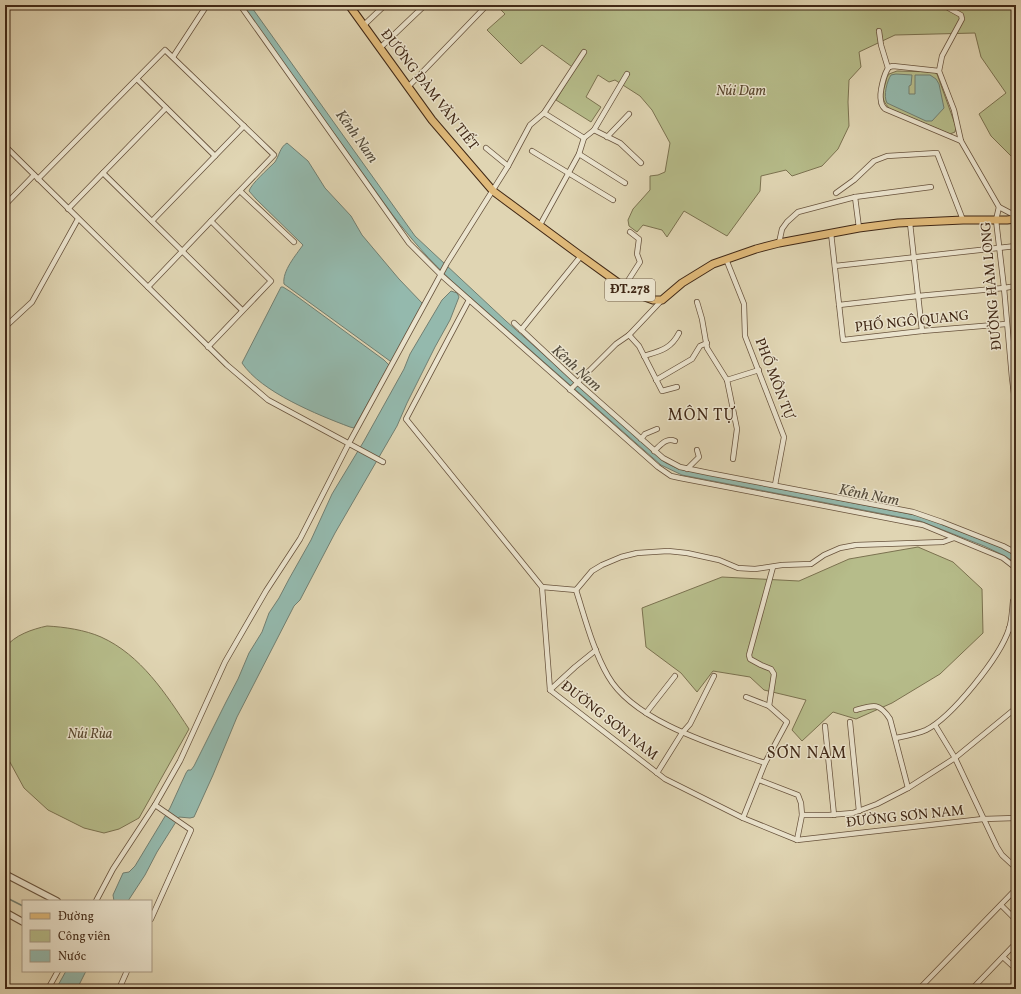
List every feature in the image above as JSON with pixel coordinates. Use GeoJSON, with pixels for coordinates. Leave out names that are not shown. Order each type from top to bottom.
{"type":"FeatureCollection","features":[{"type":"Feature","properties":{"kind":"main road","name":"ĐƯỜNG ĐÀM VĂN TIẾT"},"geometry":{"type":"LineString","coordinates":[[349,5],[432,120],[493,191],[624,287],[642,296],[654,300],[662,300]]}},
{"type":"Feature","properties":{"kind":"main road","name":"ĐT.278"},"geometry":{"type":"LineString","coordinates":[[662,300],[682,283],[713,264],[756,249],[779,243],[858,228],[910,223],[1016,219]]}},
{"type":"Feature","properties":{"kind":"street"},"geometry":{"type":"LineString","coordinates":[[172,57],[207,5]]}},
{"type":"Feature","properties":{"kind":"street"},"geometry":{"type":"LineString","coordinates":[[240,5],[404,235],[441,275],[652,462],[671,476],[744,491],[915,522],[1003,558],[1016,568]]}},
{"type":"Feature","properties":{"kind":"street"},"geometry":{"type":"LineString","coordinates":[[363,26],[385,5]]}},
{"type":"Feature","properties":{"kind":"street"},"geometry":{"type":"LineString","coordinates":[[380,48],[425,5]]}},
{"type":"Feature","properties":{"kind":"street"},"geometry":{"type":"LineString","coordinates":[[408,87],[487,5]]}},
{"type":"Feature","properties":{"kind":"street"},"geometry":{"type":"LineString","coordinates":[[888,68],[893,66],[939,71],[942,56],[950,39],[962,21],[962,18],[943,5]]}},
{"type":"Feature","properties":{"kind":"street"},"geometry":{"type":"LineString","coordinates":[[879,31],[881,45],[888,68],[885,74],[880,96],[885,109],[961,141]]}},
{"type":"Feature","properties":{"kind":"street"},"geometry":{"type":"LineString","coordinates":[[5,205],[36,177],[165,50],[274,155],[148,287]]}},
{"type":"Feature","properties":{"kind":"street"},"geometry":{"type":"LineString","coordinates":[[97,900],[113,869],[155,805],[180,761],[226,662],[245,627],[300,538],[447,263],[493,191],[530,125],[544,113],[584,52]]}},
{"type":"Feature","properties":{"kind":"street","name":"ĐƯỜNG HÀM LONG"},"geometry":{"type":"LineString","coordinates":[[939,71],[954,110],[961,141],[998,207],[1016,216]]}},
{"type":"Feature","properties":{"kind":"street"},"geometry":{"type":"LineString","coordinates":[[540,225],[579,154],[584,138],[594,130],[628,74]]}},
{"type":"Feature","properties":{"kind":"street"},"geometry":{"type":"LineString","coordinates":[[136,79],[215,156]]}},
{"type":"Feature","properties":{"kind":"street"},"geometry":{"type":"LineString","coordinates":[[68,209],[166,108]]}},
{"type":"Feature","properties":{"kind":"street"},"geometry":{"type":"LineString","coordinates":[[544,113],[584,138]]}},
{"type":"Feature","properties":{"kind":"street"},"geometry":{"type":"LineString","coordinates":[[607,137],[629,114]]}},
{"type":"Feature","properties":{"kind":"street"},"geometry":{"type":"LineString","coordinates":[[152,221],[244,126]]}},
{"type":"Feature","properties":{"kind":"street"},"geometry":{"type":"LineString","coordinates":[[594,130],[620,143],[641,163]]}},
{"type":"Feature","properties":{"kind":"street"},"geometry":{"type":"LineString","coordinates":[[5,146],[239,377],[268,400],[384,462]]}},
{"type":"Feature","properties":{"kind":"street"},"geometry":{"type":"LineString","coordinates":[[486,148],[508,166]]}},
{"type":"Feature","properties":{"kind":"street"},"geometry":{"type":"LineString","coordinates":[[532,151],[613,200]]}},
{"type":"Feature","properties":{"kind":"street"},"geometry":{"type":"LineString","coordinates":[[579,154],[626,182]]}},
{"type":"Feature","properties":{"kind":"street"},"geometry":{"type":"LineString","coordinates":[[836,192],[854,180],[874,161],[887,156],[937,154],[964,220]]}},
{"type":"Feature","properties":{"kind":"street"},"geometry":{"type":"LineString","coordinates":[[103,173],[242,310]]}},
{"type":"Feature","properties":{"kind":"street"},"geometry":{"type":"LineString","coordinates":[[779,243],[782,229],[798,212],[855,197],[931,187]]}},
{"type":"Feature","properties":{"kind":"street"},"geometry":{"type":"LineString","coordinates":[[240,191],[294,242]]}},
{"type":"Feature","properties":{"kind":"street"},"geometry":{"type":"LineString","coordinates":[[855,197],[858,228]]}},
{"type":"Feature","properties":{"kind":"street","name":"ĐƯỜNG HÀM LONG"},"geometry":{"type":"LineString","coordinates":[[998,207],[996,220],[1016,410]]}},
{"type":"Feature","properties":{"kind":"street"},"geometry":{"type":"LineString","coordinates":[[5,327],[32,302],[78,219]]}},
{"type":"Feature","properties":{"kind":"street"},"geometry":{"type":"LineString","coordinates":[[208,347],[271,281],[211,221]]}},
{"type":"Feature","properties":{"kind":"street"},"geometry":{"type":"LineString","coordinates":[[910,223],[922,330]]}},
{"type":"Feature","properties":{"kind":"street"},"geometry":{"type":"LineString","coordinates":[[624,287],[640,262],[637,254],[638,239],[630,232]]}},
{"type":"Feature","properties":{"kind":"street"},"geometry":{"type":"LineString","coordinates":[[831,233],[839,305],[1016,286]]}},
{"type":"Feature","properties":{"kind":"street"},"geometry":{"type":"LineString","coordinates":[[835,266],[914,256],[1016,246]]}},
{"type":"Feature","properties":{"kind":"street"},"geometry":{"type":"LineString","coordinates":[[521,330],[581,256]]}},
{"type":"Feature","properties":{"kind":"street","name":"PHỐ MÔN TỰ"},"geometry":{"type":"LineString","coordinates":[[726,259],[744,304],[745,336],[784,437],[775,485]]}},
{"type":"Feature","properties":{"kind":"street"},"geometry":{"type":"LineString","coordinates":[[469,300],[406,419],[542,587],[576,590]]}},
{"type":"Feature","properties":{"kind":"street"},"geometry":{"type":"LineString","coordinates":[[570,390],[616,344],[629,335],[662,300]]}},
{"type":"Feature","properties":{"kind":"street"},"geometry":{"type":"LineString","coordinates":[[697,302],[708,348],[727,380],[737,429],[733,459]]}},
{"type":"Feature","properties":{"kind":"street","name":"PHỐ NGÔ QUANG"},"geometry":{"type":"LineString","coordinates":[[839,305],[843,340],[922,330],[1006,324]]}},
{"type":"Feature","properties":{"kind":"street"},"geometry":{"type":"LineString","coordinates":[[514,323],[577,382],[654,451],[668,461],[687,469],[913,512],[1003,546],[1016,553]]}},
{"type":"Feature","properties":{"kind":"street"},"geometry":{"type":"LineString","coordinates":[[644,356],[668,347],[675,341],[679,333]]}},
{"type":"Feature","properties":{"kind":"street"},"geometry":{"type":"LineString","coordinates":[[629,335],[644,356],[662,392],[678,387]]}},
{"type":"Feature","properties":{"kind":"street"},"geometry":{"type":"LineString","coordinates":[[656,380],[692,359],[700,346],[707,343]]}},
{"type":"Feature","properties":{"kind":"street"},"geometry":{"type":"LineString","coordinates":[[727,380],[759,370]]}},
{"type":"Feature","properties":{"kind":"street"},"geometry":{"type":"LineString","coordinates":[[641,439],[645,434],[657,429]]}},
{"type":"Feature","properties":{"kind":"street"},"geometry":{"type":"LineString","coordinates":[[654,451],[667,440],[675,440]]}},
{"type":"Feature","properties":{"kind":"street"},"geometry":{"type":"LineString","coordinates":[[687,469],[699,457],[698,450]]}},
{"type":"Feature","properties":{"kind":"street"},"geometry":{"type":"LineString","coordinates":[[576,590],[592,571],[621,557],[637,553],[668,551],[681,552],[711,557],[742,569],[755,569],[811,564],[824,555],[840,548],[856,545],[943,542],[954,538]]}},
{"type":"Feature","properties":{"kind":"street"},"geometry":{"type":"LineString","coordinates":[[769,706],[774,674],[773,671],[771,668],[750,659],[749,655],[773,567]]}},
{"type":"Feature","properties":{"kind":"street","name":"ĐƯỜNG SƠN NAM"},"geometry":{"type":"LineString","coordinates":[[542,587],[550,690],[665,779],[743,818],[797,840],[983,819],[1016,818]]}},
{"type":"Feature","properties":{"kind":"street"},"geometry":{"type":"LineString","coordinates":[[576,590],[596,650],[608,676],[617,688],[646,713],[682,733],[765,763]]}},
{"type":"Feature","properties":{"kind":"street"},"geometry":{"type":"LineString","coordinates":[[896,738],[924,731],[935,725],[961,700],[986,670],[998,652],[1009,628],[1013,601]]}},
{"type":"Feature","properties":{"kind":"street"},"geometry":{"type":"LineString","coordinates":[[1009,628],[1016,632]]}},
{"type":"Feature","properties":{"kind":"street"},"geometry":{"type":"LineString","coordinates":[[550,690],[596,650]]}},
{"type":"Feature","properties":{"kind":"street"},"geometry":{"type":"LineString","coordinates":[[646,713],[675,676]]}},
{"type":"Feature","properties":{"kind":"street"},"geometry":{"type":"LineString","coordinates":[[657,773],[682,733],[690,724],[714,676]]}},
{"type":"Feature","properties":{"kind":"street"},"geometry":{"type":"LineString","coordinates":[[743,818],[765,763],[786,722],[769,706],[746,697]]}},
{"type":"Feature","properties":{"kind":"street"},"geometry":{"type":"LineString","coordinates":[[856,710],[873,705],[878,706],[882,708],[890,719],[908,788]]}},
{"type":"Feature","properties":{"kind":"street"},"geometry":{"type":"LineString","coordinates":[[802,815],[834,815],[852,813],[877,804],[908,788],[955,758],[1016,708]]}},
{"type":"Feature","properties":{"kind":"street"},"geometry":{"type":"LineString","coordinates":[[850,722],[859,811]]}},
{"type":"Feature","properties":{"kind":"street"},"geometry":{"type":"LineString","coordinates":[[935,725],[955,758],[1000,852],[1016,868]]}},
{"type":"Feature","properties":{"kind":"street"},"geometry":{"type":"LineString","coordinates":[[825,726],[834,815]]}},
{"type":"Feature","properties":{"kind":"street"},"geometry":{"type":"LineString","coordinates":[[759,780],[798,795],[801,803],[802,815],[797,840]]}},
{"type":"Feature","properties":{"kind":"street"},"geometry":{"type":"LineString","coordinates":[[152,916],[191,830],[155,805]]}},
{"type":"Feature","properties":{"kind":"street"},"geometry":{"type":"LineString","coordinates":[[5,874],[55,900]]}},
{"type":"Feature","properties":{"kind":"street"},"geometry":{"type":"LineString","coordinates":[[921,989],[920,988],[1016,889]]}},
{"type":"Feature","properties":{"kind":"street"},"geometry":{"type":"LineString","coordinates":[[1001,906],[1016,920]]}},
{"type":"Feature","properties":{"kind":"street"},"geometry":{"type":"LineString","coordinates":[[5,912],[22,921]]}},
{"type":"Feature","properties":{"kind":"street"},"geometry":{"type":"LineString","coordinates":[[980,989],[974,987],[1016,943]]}},
{"type":"Feature","properties":{"kind":"street"},"geometry":{"type":"LineString","coordinates":[[1003,957],[1016,969]]}},
{"type":"Feature","properties":{"kind":"street"},"geometry":{"type":"LineString","coordinates":[[48,989],[57,972]]}},
{"type":"Feature","properties":{"kind":"street"},"geometry":{"type":"LineString","coordinates":[[119,989],[128,972]]}},
{"type":"Feature","properties":{"kind":"green space","name":"Núi Dạm"},"geometry":{"type":"Polygon","coordinates":[[[496,5],[1016,5],[1016,161],[991,136],[979,114],[1006,93],[981,57],[975,33],[895,35],[859,52],[861,67],[849,80],[849,126],[838,149],[822,166],[792,176],[786,170],[761,176],[760,191],[727,236],[684,211],[667,237],[662,230],[643,225],[637,232],[629,226],[628,220],[633,209],[650,190],[650,176],[665,172],[670,143],[652,110],[640,96],[615,80],[609,82],[598,75],[586,97],[601,107],[591,122],[556,100],[575,69],[542,45],[521,64],[487,30],[505,14],[496,5]]]}},
{"type":"Feature","properties":{"kind":"green space"},"geometry":{"type":"Polygon","coordinates":[[[897,71],[934,72],[937,74],[956,127],[955,132],[950,134],[890,109],[886,105],[883,97],[883,90],[887,77],[889,74],[897,71]]]}},
{"type":"Feature","properties":{"kind":"green space"},"geometry":{"type":"Polygon","coordinates":[[[918,547],[953,562],[982,589],[983,633],[940,674],[892,703],[856,719],[833,712],[802,741],[792,730],[806,700],[764,690],[750,677],[713,671],[697,692],[681,673],[646,647],[642,608],[722,577],[799,581],[849,559],[918,547]]]}},
{"type":"Feature","properties":{"kind":"green space","name":"Núi Rùa"},"geometry":{"type":"Polygon","coordinates":[[[47,626],[88,632],[101,637],[128,654],[162,689],[189,729],[139,818],[119,829],[104,833],[84,828],[48,810],[24,788],[5,753],[5,648],[19,636],[47,626]]]}},
{"type":"Feature","properties":{"kind":"water","name":"Kênh Nam"},"geometry":{"type":"Polygon","coordinates":[[[242,5],[250,5],[415,236],[506,321],[666,463],[679,469],[920,516],[1003,548],[1016,557],[1016,563],[984,546],[920,521],[682,475],[661,465],[453,282],[429,258],[392,214],[242,5]]]}},
{"type":"Feature","properties":{"kind":"water"},"geometry":{"type":"Polygon","coordinates":[[[891,75],[912,75],[911,85],[909,86],[909,94],[915,94],[915,75],[930,75],[936,79],[939,84],[944,108],[932,121],[926,121],[887,103],[885,93],[888,81],[891,75]]]}},
{"type":"Feature","properties":{"kind":"water"},"geometry":{"type":"Polygon","coordinates":[[[287,143],[308,161],[325,188],[351,216],[362,235],[399,279],[422,303],[392,361],[284,284],[287,269],[303,245],[249,191],[256,181],[275,162],[281,149],[287,143]]]}},
{"type":"Feature","properties":{"kind":"water"},"geometry":{"type":"Polygon","coordinates":[[[281,287],[291,292],[389,365],[354,428],[307,409],[276,393],[262,384],[242,363],[281,287]]]}},
{"type":"Feature","properties":{"kind":"water"},"geometry":{"type":"Polygon","coordinates":[[[451,291],[457,293],[459,297],[450,320],[407,403],[397,426],[335,533],[300,600],[294,606],[237,717],[194,817],[179,817],[129,900],[114,900],[113,895],[123,873],[129,872],[135,866],[170,808],[186,773],[194,766],[238,679],[249,653],[262,632],[269,613],[311,540],[332,494],[364,441],[404,369],[410,354],[442,300],[451,291]]]}},
{"type":"Feature","properties":{"kind":"water"},"geometry":{"type":"Polygon","coordinates":[[[65,972],[86,972],[77,989],[56,989],[65,972]]]}},
{"type":"Feature","properties":{"kind":"waterway"},"geometry":{"type":"LineString","coordinates":[[5,897],[22,906]]}},
{"type":"Feature","properties":{"kind":"district","name":"MÔN TỰ"},"geometry":{"type":"Point","coordinates":[702,416]}},
{"type":"Feature","properties":{"kind":"district","name":"SƠN NAM"},"geometry":{"type":"Point","coordinates":[807,754]}}]}
